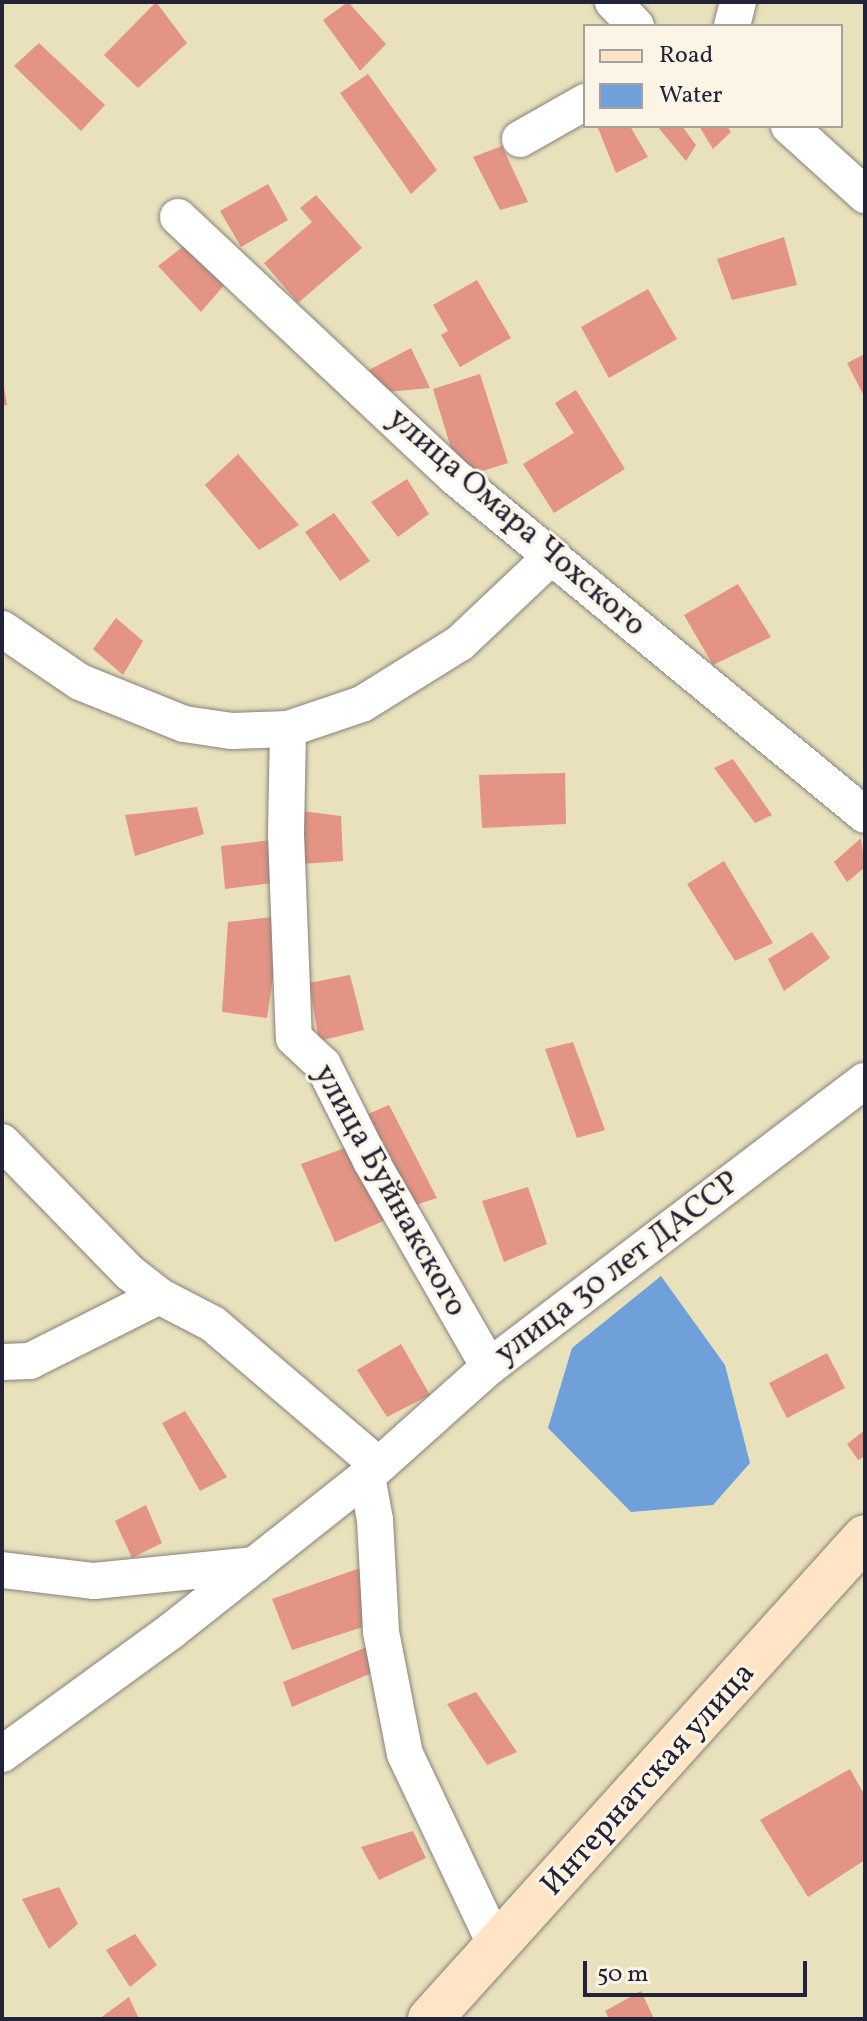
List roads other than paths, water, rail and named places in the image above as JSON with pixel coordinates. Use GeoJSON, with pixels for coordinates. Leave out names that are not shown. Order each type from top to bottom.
{"type":"FeatureCollection","features":[{"type":"Feature","properties":{"kind":"street"},"geometry":{"type":"LineString","coordinates":[[613,2],[634,24]]}},
{"type":"Feature","properties":{"kind":"street"},"geometry":{"type":"LineString","coordinates":[[732,24],[738,2]]}},
{"type":"Feature","properties":{"kind":"street"},"geometry":{"type":"LineString","coordinates":[[520,139],[583,103]]}},
{"type":"Feature","properties":{"kind":"street"},"geometry":{"type":"LineString","coordinates":[[791,128],[865,195]]}},
{"type":"Feature","properties":{"kind":"street","name":"улица Омара Чохского"},"geometry":{"type":"LineString","coordinates":[[178,217],[455,477],[865,815]]}},
{"type":"Feature","properties":{"kind":"street"},"geometry":{"type":"LineString","coordinates":[[2,629],[80,682],[184,724],[232,731],[288,729],[362,704],[460,643],[552,556]]}},
{"type":"Feature","properties":{"kind":"street","name":"улица Буйнакского"},"geometry":{"type":"LineString","coordinates":[[288,729],[286,834],[294,1038],[323,1065],[371,1161],[489,1367]]}},
{"type":"Feature","properties":{"kind":"street","name":"улица 30 лет ДАССР"},"geometry":{"type":"LineString","coordinates":[[2,1754],[255,1565],[372,1471],[489,1367],[865,1081]]}},
{"type":"Feature","properties":{"kind":"street"},"geometry":{"type":"LineString","coordinates":[[2,1142],[159,1296],[213,1324],[372,1471],[381,1632],[405,1754],[497,1948]]}},
{"type":"Feature","properties":{"kind":"street"},"geometry":{"type":"LineString","coordinates":[[2,1362],[30,1361],[159,1296]]}},
{"type":"Feature","properties":{"kind":"street","name":"Интернатская улица"},"geometry":{"type":"LineString","coordinates":[[430,2019],[865,1537]]}},
{"type":"Feature","properties":{"kind":"street"},"geometry":{"type":"LineString","coordinates":[[2,1570],[94,1581],[255,1565]]}},
{"type":"Feature","properties":{"kind":"water"},"geometry":{"type":"Polygon","coordinates":[[[661,1276],[725,1365],[750,1463],[713,1505],[631,1512],[548,1428],[572,1348],[661,1276]]]}}]}
